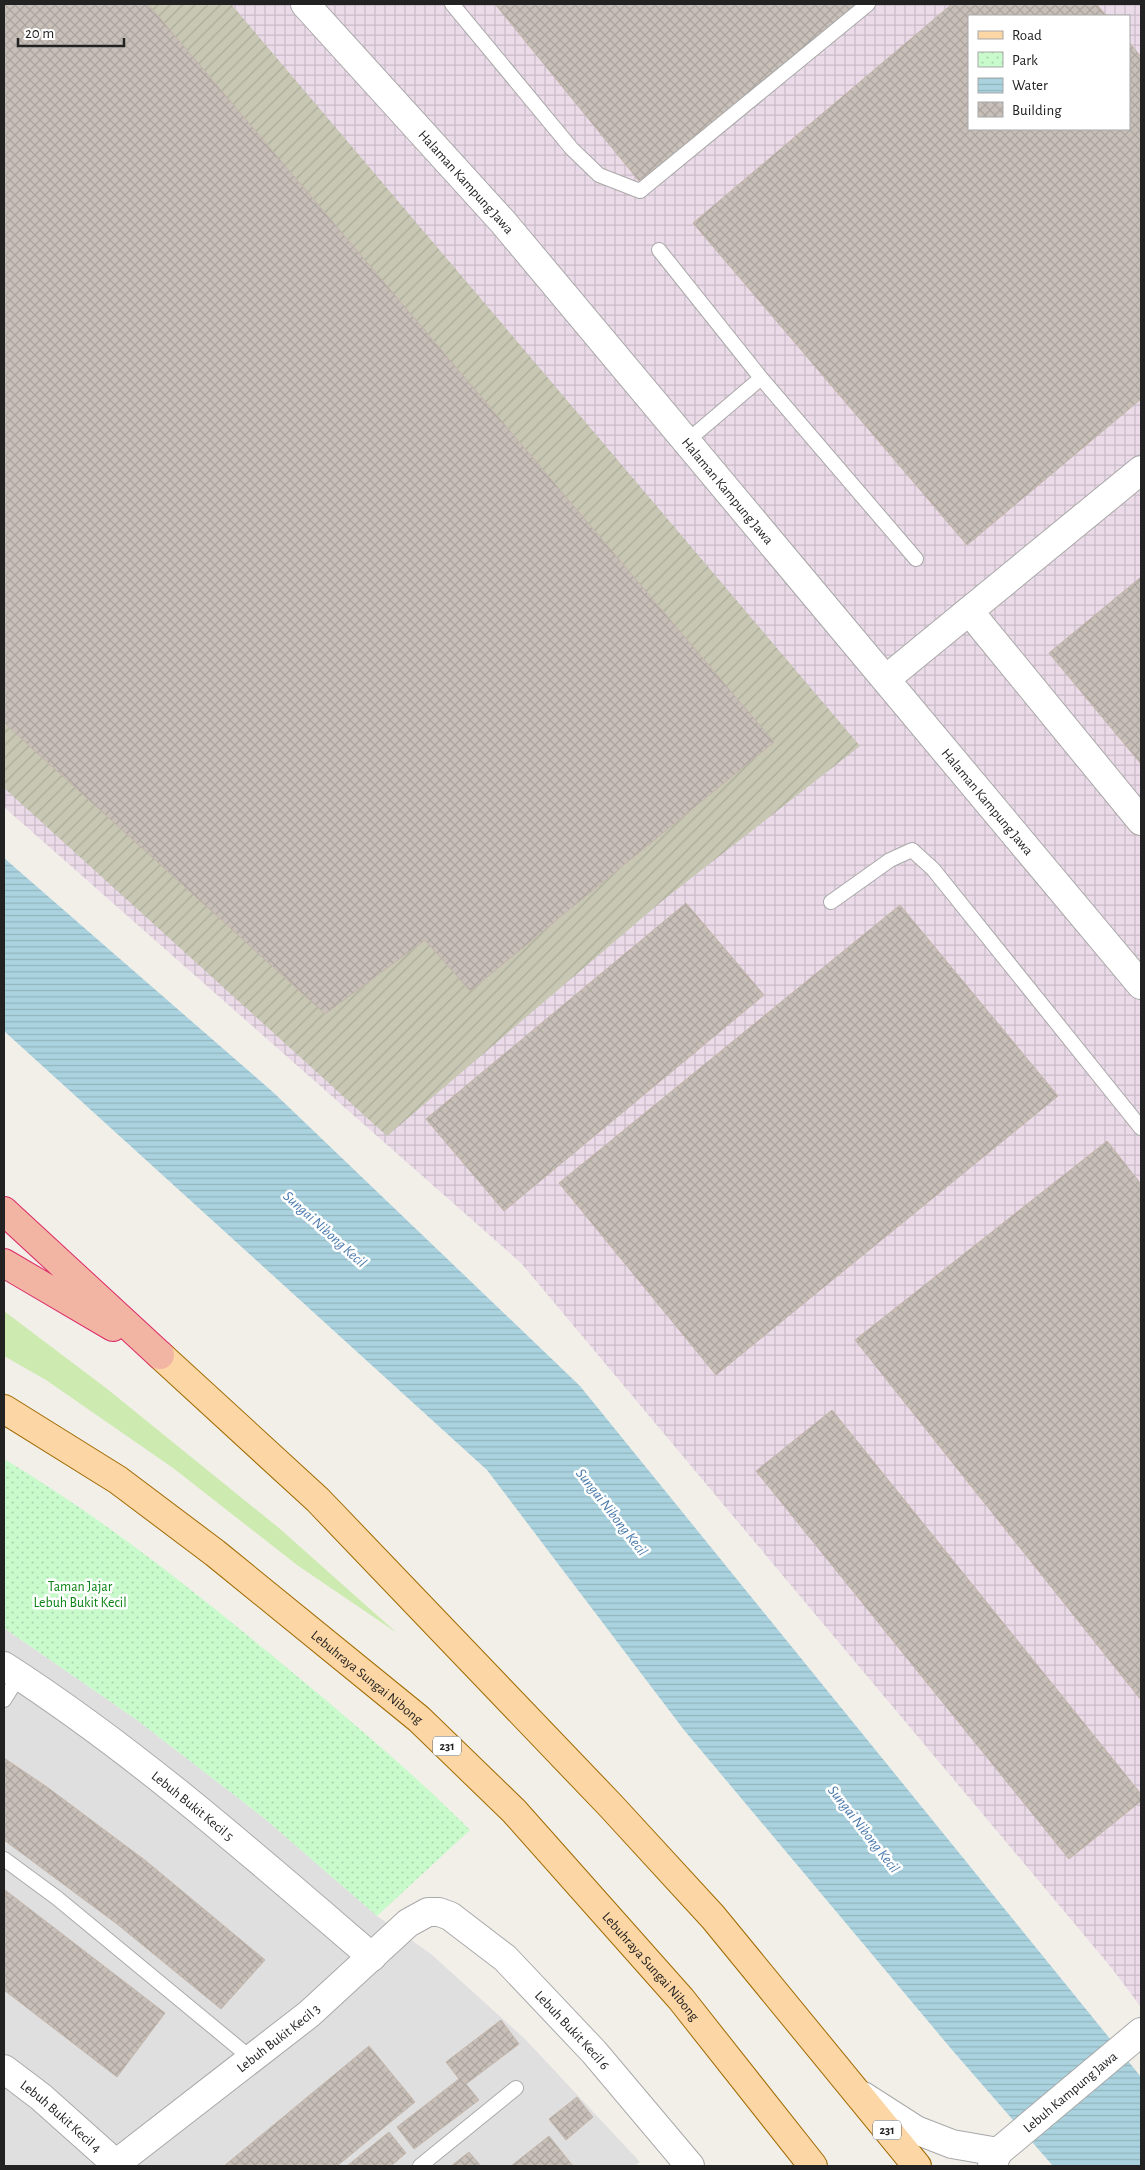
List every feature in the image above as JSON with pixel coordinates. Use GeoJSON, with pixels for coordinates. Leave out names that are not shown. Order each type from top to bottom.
{"type":"FeatureCollection","features":[{"type":"Feature","properties":{"kind":"highway"},"geometry":{"type":"LineString","coordinates":[[4,1211],[160,1355]]}},
{"type":"Feature","properties":{"kind":"highway"},"geometry":{"type":"LineString","coordinates":[[4,1263],[160,1355]]}},
{"type":"Feature","properties":{"kind":"main road","name":"231"},"geometry":{"type":"LineString","coordinates":[[160,1355],[318,1500],[611,1806],[713,1917],[917,2166]]}},
{"type":"Feature","properties":{"kind":"main road","name":"Lebuhraya Sungai Nibong"},"geometry":{"type":"LineString","coordinates":[[4,1409],[118,1480],[216,1553],[419,1719],[514,1811],[674,1992],[813,2166]]}},
{"type":"Feature","properties":{"kind":"street","name":"Halaman Kampung Jawa"},"geometry":{"type":"LineString","coordinates":[[305,4],[504,222],[1141,985]]}},
{"type":"Feature","properties":{"kind":"street"},"geometry":{"type":"LineString","coordinates":[[886,678],[1141,470]]}},
{"type":"Feature","properties":{"kind":"street"},"geometry":{"type":"LineString","coordinates":[[969,611],[1141,821]]}},
{"type":"Feature","properties":{"kind":"street","name":"Lebuh Bukit Kecil 5"},"geometry":{"type":"LineString","coordinates":[[11,1671],[72,1710],[185,1797],[372,1957]]}},
{"type":"Feature","properties":{"kind":"street","name":"Lebuh Bukit Kecil 3"},"geometry":{"type":"LineString","coordinates":[[115,2165],[310,2014],[408,1923],[428,1912],[439,1912]]}},
{"type":"Feature","properties":{"kind":"street","name":"Lebuh Bukit Kecil 6"},"geometry":{"type":"LineString","coordinates":[[439,1912],[450,1916],[506,1958],[594,2052],[690,2166]]}},
{"type":"Feature","properties":{"kind":"street","name":"Lebuh Kampung Jawa"},"geometry":{"type":"LineString","coordinates":[[857,2093],[916,2130],[952,2144],[1001,2152],[1137,2036]]}},
{"type":"Feature","properties":{"kind":"street","name":"Lebuh Bukit Kecil 4"},"geometry":{"type":"LineString","coordinates":[[4,2069],[41,2097],[115,2165]]}},
{"type":"Feature","properties":{"kind":"lane"},"geometry":{"type":"LineString","coordinates":[[452,4],[572,149],[599,175],[640,191],[868,4]]}},
{"type":"Feature","properties":{"kind":"lane"},"geometry":{"type":"LineString","coordinates":[[660,250],[761,378],[916,559]]}},
{"type":"Feature","properties":{"kind":"lane"},"geometry":{"type":"LineString","coordinates":[[687,441],[761,378]]}},
{"type":"Feature","properties":{"kind":"lane"},"geometry":{"type":"LineString","coordinates":[[831,902],[890,860],[912,850],[934,869],[1141,1128]]}},
{"type":"Feature","properties":{"kind":"lane"},"geometry":{"type":"LineString","coordinates":[[4,1700],[11,1671]]}},
{"type":"Feature","properties":{"kind":"lane"},"geometry":{"type":"LineString","coordinates":[[5,1862],[57,1898],[252,2058]]}},
{"type":"Feature","properties":{"kind":"lane"},"geometry":{"type":"LineString","coordinates":[[420,2166],[516,2088]]}},
{"type":"Feature","properties":{"kind":"shaded area"},"geometry":{"type":"Polygon","coordinates":[[[4,4],[1141,4],[1141,2007],[1110,1966],[521,1263],[4,807],[4,4]]]}},
{"type":"Feature","properties":{"kind":"shaded area"},"geometry":{"type":"Polygon","coordinates":[[[4,4],[231,4],[860,746],[662,901],[387,1136],[4,788],[4,4]]]}},
{"type":"Feature","properties":{"kind":"shaded area"},"geometry":{"type":"Polygon","coordinates":[[[4,1628],[137,1720],[264,1818],[377,1916],[431,1954],[525,2039],[640,2162],[634,2166],[4,2166],[4,1628]]]}},
{"type":"Feature","properties":{"kind":"green space"},"geometry":{"type":"Polygon","coordinates":[[[4,1311],[106,1388],[279,1528],[397,1633],[297,1565],[173,1468],[46,1380],[4,1356],[4,1311]]]}},
{"type":"Feature","properties":{"kind":"green space","name":"Taman Jajar Lebuh Bukit Kecil"},"geometry":{"type":"Polygon","coordinates":[[[4,1459],[107,1527],[205,1601],[372,1739],[470,1830],[377,1916],[264,1818],[137,1720],[4,1628],[4,1459]]]}},
{"type":"Feature","properties":{"kind":"water","name":"Sungai Nibong Kecil"},"geometry":{"type":"Polygon","coordinates":[[[4,858],[274,1093],[580,1386],[1141,2077],[1141,2166],[1053,2166],[953,2051],[684,1730],[487,1470],[4,1031],[4,858]]]}},
{"type":"Feature","properties":{"kind":"building"},"geometry":{"type":"Polygon","coordinates":[[[4,4],[148,4],[774,742],[470,991],[425,940],[325,1014],[4,723],[4,4]]]}},
{"type":"Feature","properties":{"kind":"building"},"geometry":{"type":"Polygon","coordinates":[[[495,4],[858,4],[639,181],[495,4]]]}},
{"type":"Feature","properties":{"kind":"building"},"geometry":{"type":"Polygon","coordinates":[[[952,4],[1096,4],[1106,15],[968,15],[968,130],[1130,130],[1130,43],[1141,57],[1141,399],[967,545],[693,223],[952,4]]]}},
{"type":"Feature","properties":{"kind":"building"},"geometry":{"type":"Polygon","coordinates":[[[1141,577],[1141,764],[1049,653],[1141,577]]]}},
{"type":"Feature","properties":{"kind":"building"},"geometry":{"type":"Polygon","coordinates":[[[686,903],[764,995],[504,1211],[426,1119],[686,903]]]}},
{"type":"Feature","properties":{"kind":"building"},"geometry":{"type":"Polygon","coordinates":[[[900,905],[1058,1096],[716,1375],[559,1183],[900,905]]]}},
{"type":"Feature","properties":{"kind":"building"},"geometry":{"type":"Polygon","coordinates":[[[1107,1141],[1141,1184],[1141,1700],[855,1340],[1107,1141]]]}},
{"type":"Feature","properties":{"kind":"building"},"geometry":{"type":"Polygon","coordinates":[[[832,1410],[1141,1794],[1141,1801],[1069,1859],[756,1471],[832,1410]]]}},
{"type":"Feature","properties":{"kind":"building"},"geometry":{"type":"Polygon","coordinates":[[[4,1758],[47,1787],[146,1861],[265,1960],[221,2009],[117,1924],[4,1840],[4,1758]]]}},
{"type":"Feature","properties":{"kind":"building"},"geometry":{"type":"Polygon","coordinates":[[[5,1890],[165,2013],[117,2077],[4,1990],[5,1890]]]}},
{"type":"Feature","properties":{"kind":"building"},"geometry":{"type":"Polygon","coordinates":[[[501,2020],[519,2044],[466,2084],[479,2100],[414,2149],[397,2127],[459,2079],[446,2062],[501,2020]]]}},
{"type":"Feature","properties":{"kind":"building"},"geometry":{"type":"Polygon","coordinates":[[[369,2046],[415,2102],[337,2166],[224,2166],[369,2046]]]}},
{"type":"Feature","properties":{"kind":"building"},"geometry":{"type":"Polygon","coordinates":[[[577,2097],[593,2117],[566,2140],[549,2119],[577,2097]]]}},
{"type":"Feature","properties":{"kind":"building"},"geometry":{"type":"Polygon","coordinates":[[[389,2132],[406,2153],[391,2166],[347,2166],[389,2132]]]}},
{"type":"Feature","properties":{"kind":"building"},"geometry":{"type":"Polygon","coordinates":[[[549,2136],[573,2166],[511,2166],[549,2136]]]}},
{"type":"Feature","properties":{"kind":"building"},"geometry":{"type":"Polygon","coordinates":[[[469,2152],[481,2166],[451,2166],[469,2152]]]}}]}
